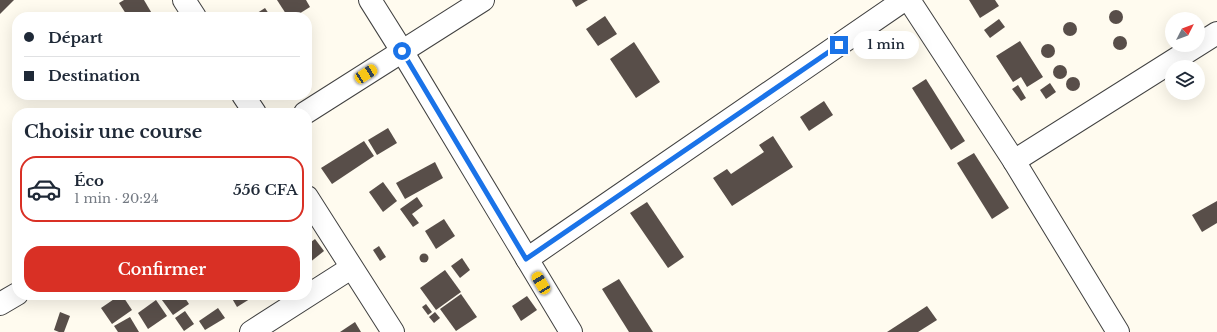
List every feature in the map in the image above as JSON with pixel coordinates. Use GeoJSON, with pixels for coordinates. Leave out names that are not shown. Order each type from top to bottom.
{"type":"FeatureCollection","features":[{"type":"Feature","properties":{"kind":"street"},"geometry":{"type":"LineString","coordinates":[[184,0],[192,12]]}},
{"type":"Feature","properties":{"kind":"street"},"geometry":{"type":"LineString","coordinates":[[370,0],[571,332]]}},
{"type":"Feature","properties":{"kind":"street"},"geometry":{"type":"LineString","coordinates":[[312,109],[483,0]]}},
{"type":"Feature","properties":{"kind":"street"},"geometry":{"type":"LineString","coordinates":[[526,259],[904,0]]}},
{"type":"Feature","properties":{"kind":"street"},"geometry":{"type":"LineString","coordinates":[[909,0],[1014,161],[1118,332]]}},
{"type":"Feature","properties":{"kind":"street"},"geometry":{"type":"LineString","coordinates":[[1014,161],[1217,33]]}},
{"type":"Feature","properties":{"kind":"street"},"geometry":{"type":"LineString","coordinates":[[312,205],[393,332]]}},
{"type":"Feature","properties":{"kind":"street"},"geometry":{"type":"LineString","coordinates":[[312,293],[351,268]]}},
{"type":"Feature","properties":{"kind":"street"},"geometry":{"type":"LineString","coordinates":[[251,332],[301,300]]}},
{"type":"Feature","properties":{"kind":"building"},"geometry":{"type":"Polygon","coordinates":[[[0,0],[14,0],[0,14],[0,0]]]}},
{"type":"Feature","properties":{"kind":"building"},"geometry":{"type":"Polygon","coordinates":[[[124,0],[144,0],[151,12],[125,12],[119,3],[124,0]]]}},
{"type":"Feature","properties":{"kind":"building"},"geometry":{"type":"Polygon","coordinates":[[[277,0],[306,0],[310,7],[302,12],[285,12],[277,0]]]}},
{"type":"Feature","properties":{"kind":"building"},"geometry":{"type":"Polygon","coordinates":[[[572,0],[588,0],[576,7],[572,0]]]}},
{"type":"Feature","properties":{"kind":"building"},"geometry":{"type":"Polygon","coordinates":[[[969,0],[995,0],[999,6],[980,18],[969,0]]]}},
{"type":"Feature","properties":{"kind":"building"},"geometry":{"type":"Polygon","coordinates":[[[265,8],[268,12],[259,12],[265,8]]]}},
{"type":"Feature","properties":{"kind":"building"},"geometry":{"type":"Polygon","coordinates":[[[1113,10],[1119,10],[1123,14],[1123,20],[1119,24],[1113,24],[1109,20],[1109,14],[1113,10]]]}},
{"type":"Feature","properties":{"kind":"building"},"geometry":{"type":"Polygon","coordinates":[[[605,16],[617,34],[598,46],[586,29],[605,16]]]}},
{"type":"Feature","properties":{"kind":"building"},"geometry":{"type":"Polygon","coordinates":[[[999,19],[1005,27],[990,38],[984,30],[999,19]]]}},
{"type":"Feature","properties":{"kind":"building"},"geometry":{"type":"Polygon","coordinates":[[[1067,22],[1073,22],[1077,26],[1077,32],[1073,36],[1067,36],[1063,32],[1063,26],[1067,22]]]}},
{"type":"Feature","properties":{"kind":"building"},"geometry":{"type":"Polygon","coordinates":[[[1117,36],[1123,36],[1127,40],[1127,46],[1123,50],[1117,50],[1113,46],[1113,40],[1117,36]]]}},
{"type":"Feature","properties":{"kind":"building"},"geometry":{"type":"Polygon","coordinates":[[[1020,41],[1043,77],[1027,87],[1021,77],[1013,82],[996,56],[1020,41]]]}},
{"type":"Feature","properties":{"kind":"building"},"geometry":{"type":"Polygon","coordinates":[[[634,42],[660,82],[636,98],[610,59],[634,42]]]}},
{"type":"Feature","properties":{"kind":"building"},"geometry":{"type":"Polygon","coordinates":[[[1045,44],[1051,44],[1055,48],[1055,54],[1051,58],[1045,58],[1041,54],[1041,48],[1045,44]]]}},
{"type":"Feature","properties":{"kind":"building"},"geometry":{"type":"Polygon","coordinates":[[[1057,65],[1063,65],[1067,69],[1067,75],[1063,79],[1057,79],[1053,75],[1053,69],[1057,65]]]}},
{"type":"Feature","properties":{"kind":"building"},"geometry":{"type":"Polygon","coordinates":[[[1070,77],[1076,77],[1080,81],[1080,87],[1076,91],[1070,91],[1066,87],[1066,81],[1070,77]]]}},
{"type":"Feature","properties":{"kind":"building"},"geometry":{"type":"Polygon","coordinates":[[[926,79],[965,141],[951,150],[912,88],[926,79]]]}},
{"type":"Feature","properties":{"kind":"building"},"geometry":{"type":"Polygon","coordinates":[[[1050,83],[1056,92],[1046,99],[1040,90],[1050,83]]]}},
{"type":"Feature","properties":{"kind":"building"},"geometry":{"type":"Polygon","coordinates":[[[1018,85],[1026,98],[1021,101],[1012,89],[1018,85]]]}},
{"type":"Feature","properties":{"kind":"building"},"geometry":{"type":"Polygon","coordinates":[[[824,101],[833,115],[809,131],[800,117],[824,101]]]}},
{"type":"Feature","properties":{"kind":"building"},"geometry":{"type":"Polygon","coordinates":[[[388,128],[397,143],[377,155],[368,140],[388,128]]]}},
{"type":"Feature","properties":{"kind":"building"},"geometry":{"type":"Polygon","coordinates":[[[773,136],[793,167],[732,206],[713,178],[727,169],[731,174],[764,152],[759,145],[773,136]]]}},
{"type":"Feature","properties":{"kind":"building"},"geometry":{"type":"Polygon","coordinates":[[[364,141],[374,156],[332,184],[321,168],[364,141]]]}},
{"type":"Feature","properties":{"kind":"building"},"geometry":{"type":"Polygon","coordinates":[[[974,153],[1009,208],[992,219],[957,163],[974,153]]]}},
{"type":"Feature","properties":{"kind":"building"},"geometry":{"type":"Polygon","coordinates":[[[435,162],[443,178],[405,199],[396,183],[435,162]]]}},
{"type":"Feature","properties":{"kind":"building"},"geometry":{"type":"Polygon","coordinates":[[[383,182],[397,201],[383,212],[369,192],[383,182]]]}},
{"type":"Feature","properties":{"kind":"building"},"geometry":{"type":"Polygon","coordinates":[[[417,197],[423,206],[412,214],[419,223],[413,227],[400,209],[417,197]]]}},
{"type":"Feature","properties":{"kind":"building"},"geometry":{"type":"Polygon","coordinates":[[[1217,201],[1217,223],[1202,232],[1192,215],[1217,201]]]}},
{"type":"Feature","properties":{"kind":"building"},"geometry":{"type":"Polygon","coordinates":[[[647,202],[684,257],[668,268],[630,213],[647,202]]]}},
{"type":"Feature","properties":{"kind":"building"},"geometry":{"type":"Polygon","coordinates":[[[444,219],[455,236],[436,249],[425,231],[444,219]]]}},
{"type":"Feature","properties":{"kind":"building"},"geometry":{"type":"Polygon","coordinates":[[[315,239],[324,251],[312,261],[312,241],[315,239]]]}},
{"type":"Feature","properties":{"kind":"building"},"geometry":{"type":"Polygon","coordinates":[[[379,246],[386,257],[380,261],[373,250],[379,246]]]}},
{"type":"Feature","properties":{"kind":"building"},"geometry":{"type":"Polygon","coordinates":[[[424,253],[429,258],[424,263],[419,258],[424,253]]]}},
{"type":"Feature","properties":{"kind":"building"},"geometry":{"type":"Polygon","coordinates":[[[462,258],[470,270],[460,278],[451,266],[462,258]]]}},
{"type":"Feature","properties":{"kind":"building"},"geometry":{"type":"Polygon","coordinates":[[[445,270],[461,292],[436,310],[420,288],[445,270]]]}},
{"type":"Feature","properties":{"kind":"building"},"geometry":{"type":"Polygon","coordinates":[[[619,279],[653,332],[629,332],[602,289],[619,279]]]}},
{"type":"Feature","properties":{"kind":"building"},"geometry":{"type":"Polygon","coordinates":[[[461,294],[477,317],[456,331],[440,309],[461,294]]]}},
{"type":"Feature","properties":{"kind":"building"},"geometry":{"type":"Polygon","coordinates":[[[527,296],[537,310],[521,321],[512,306],[527,296]]]}},
{"type":"Feature","properties":{"kind":"building"},"geometry":{"type":"Polygon","coordinates":[[[113,300],[125,300],[132,310],[112,324],[101,308],[113,300]]]}},
{"type":"Feature","properties":{"kind":"building"},"geometry":{"type":"Polygon","coordinates":[[[156,300],[167,316],[148,329],[138,313],[156,300]]]}},
{"type":"Feature","properties":{"kind":"building"},"geometry":{"type":"Polygon","coordinates":[[[162,300],[186,300],[189,304],[173,315],[162,300]]]}},
{"type":"Feature","properties":{"kind":"building"},"geometry":{"type":"Polygon","coordinates":[[[233,300],[248,300],[237,307],[233,300]]]}},
{"type":"Feature","properties":{"kind":"building"},"geometry":{"type":"Polygon","coordinates":[[[426,304],[432,312],[428,315],[422,307],[426,304]]]}},
{"type":"Feature","properties":{"kind":"building"},"geometry":{"type":"Polygon","coordinates":[[[927,306],[937,320],[918,332],[887,332],[927,306]]]}},
{"type":"Feature","properties":{"kind":"building"},"geometry":{"type":"Polygon","coordinates":[[[218,308],[225,318],[205,330],[199,321],[218,308]]]}},
{"type":"Feature","properties":{"kind":"building"},"geometry":{"type":"Polygon","coordinates":[[[185,311],[194,324],[184,331],[175,318],[185,311]]]}},
{"type":"Feature","properties":{"kind":"building"},"geometry":{"type":"Polygon","coordinates":[[[60,312],[70,316],[64,332],[54,330],[60,312]]]}},
{"type":"Feature","properties":{"kind":"building"},"geometry":{"type":"Polygon","coordinates":[[[435,312],[440,318],[434,323],[429,317],[435,312]]]}},
{"type":"Feature","properties":{"kind":"building"},"geometry":{"type":"Polygon","coordinates":[[[130,317],[139,332],[118,332],[114,326],[130,317]]]}},
{"type":"Feature","properties":{"kind":"building"},"geometry":{"type":"Polygon","coordinates":[[[355,322],[361,332],[340,332],[355,322]]]}},
{"type":"Feature","properties":{"kind":"route"},"geometry":{"type":"LineString","coordinates":[[402,51],[526,259],[839,45]]}}]}
